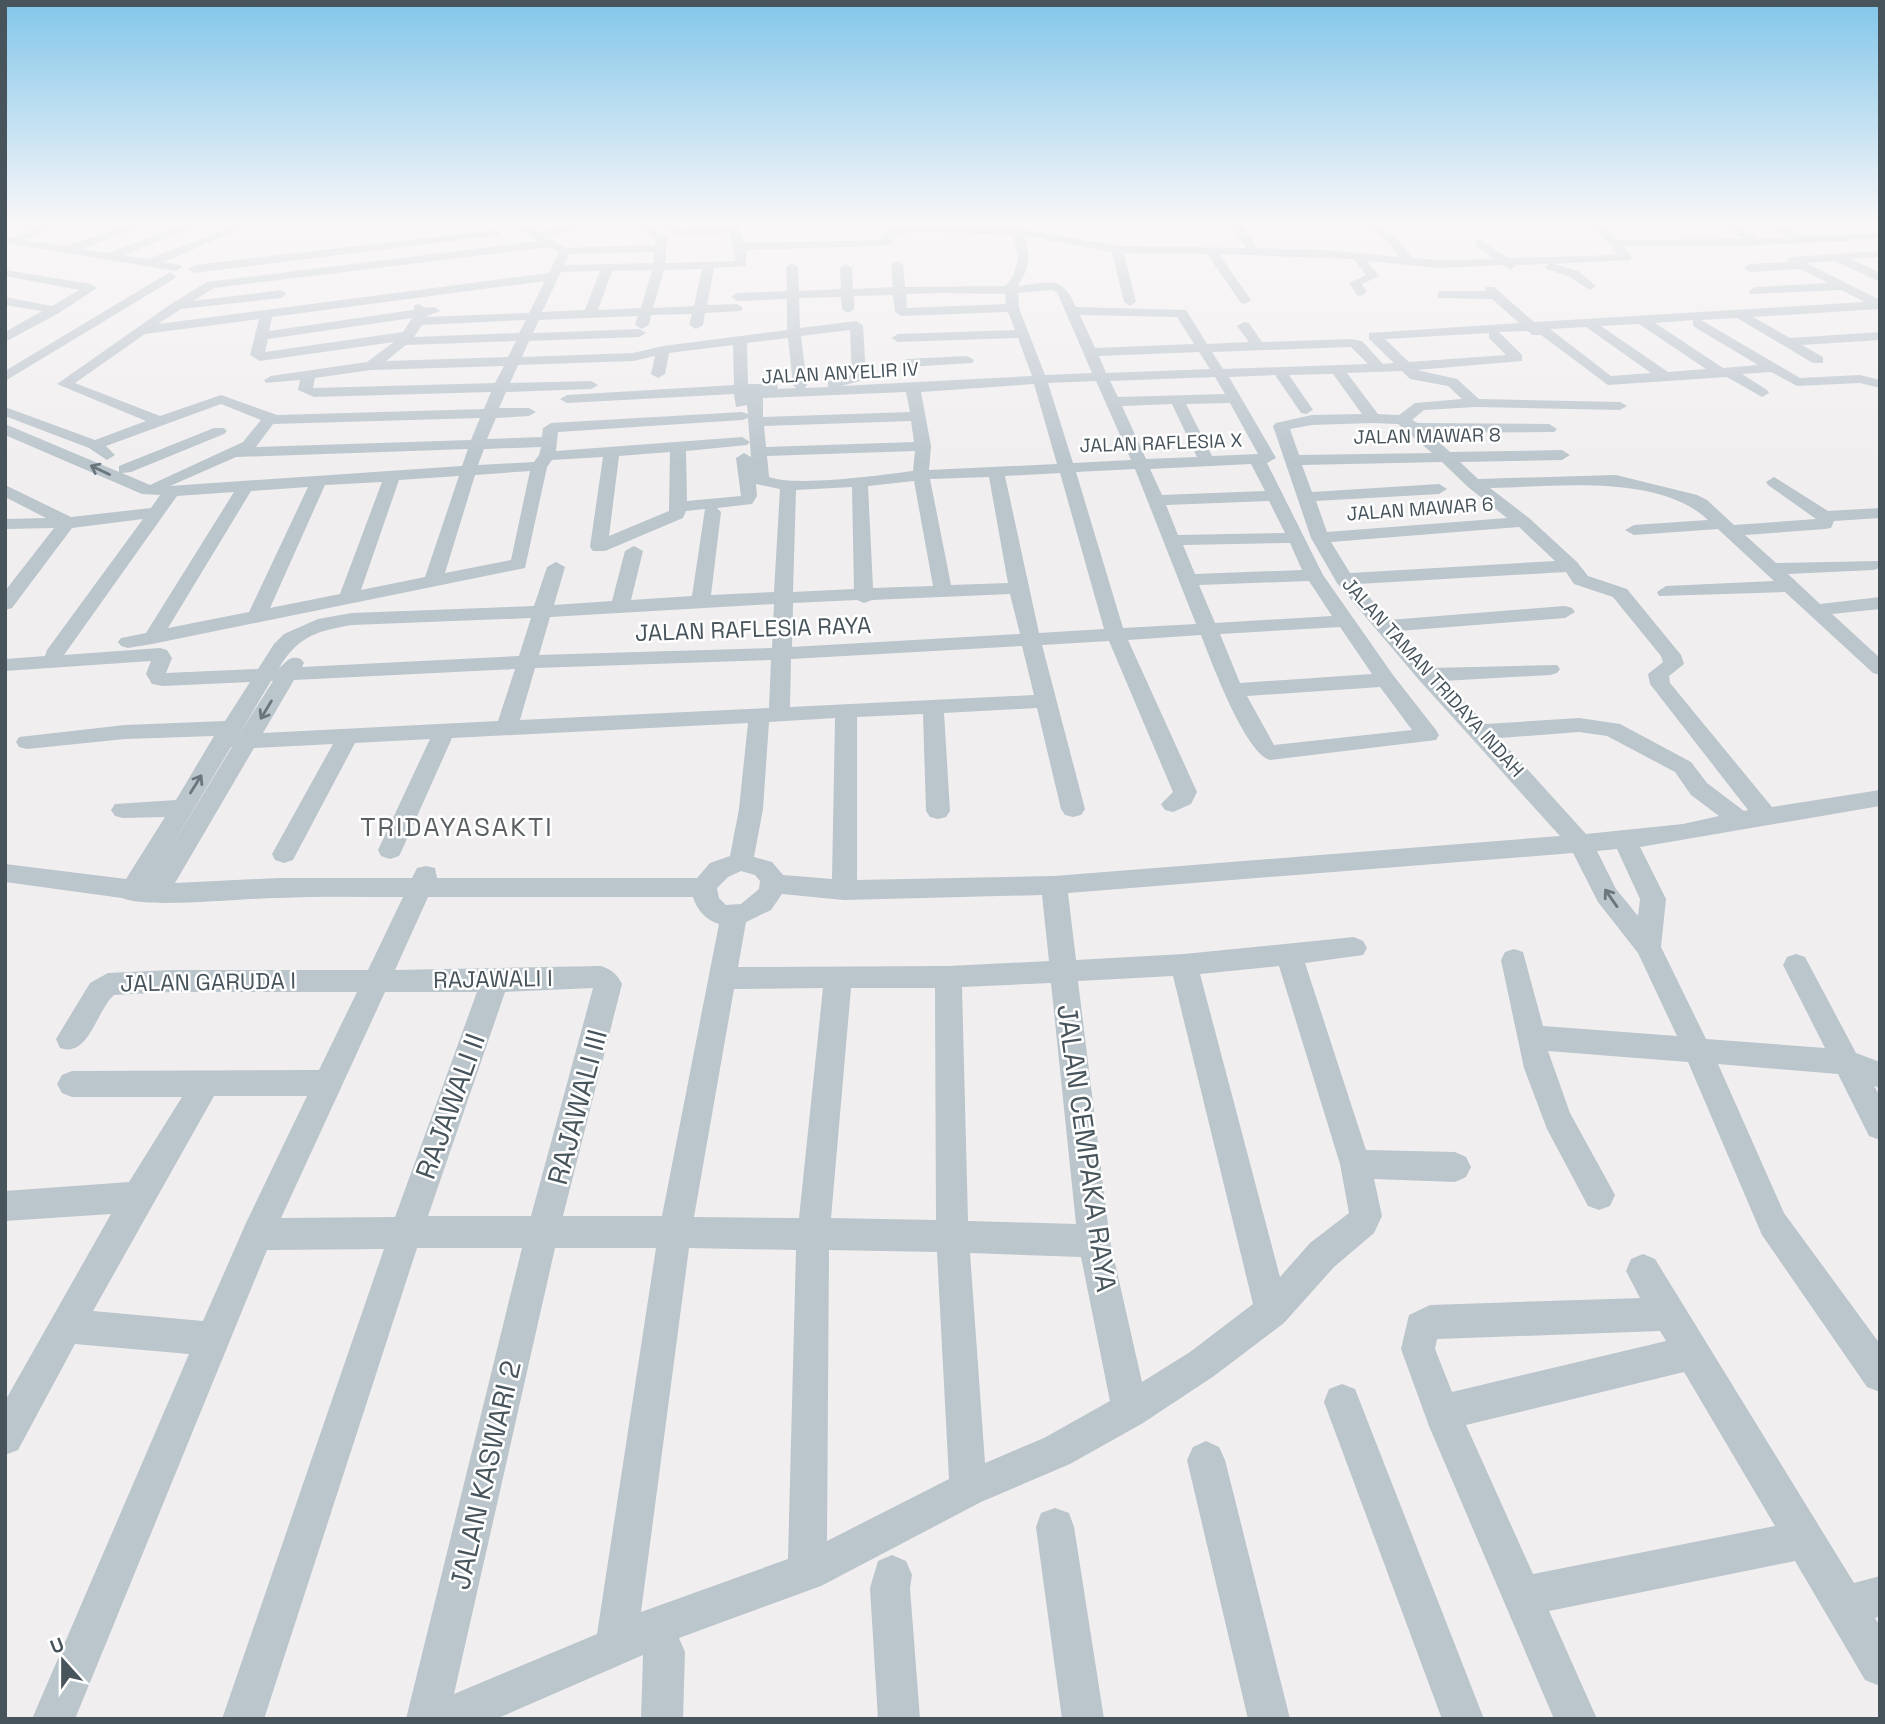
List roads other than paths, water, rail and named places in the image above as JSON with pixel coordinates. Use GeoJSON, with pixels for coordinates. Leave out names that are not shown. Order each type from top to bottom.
{"type":"FeatureCollection","features":[{"type":"Feature","properties":{"kind":"street"},"geometry":{"type":"LineString","coordinates":[[8,302],[55,310]]}},
{"type":"Feature","properties":{"kind":"street"},"geometry":{"type":"LineString","coordinates":[[5,338],[67,302]]}},
{"type":"Feature","properties":{"kind":"street"},"geometry":{"type":"LineString","coordinates":[[5,377],[121,302]]}},
{"type":"Feature","properties":{"kind":"street"},"geometry":{"type":"LineString","coordinates":[[158,421],[65,386],[71,377],[183,302]]}},
{"type":"Feature","properties":{"kind":"street"},"geometry":{"type":"LineString","coordinates":[[175,307],[211,302]]}},
{"type":"Feature","properties":{"kind":"street"},"geometry":{"type":"LineString","coordinates":[[142,331],[354,302]]}},
{"type":"Feature","properties":{"kind":"street"},"geometry":{"type":"LineString","coordinates":[[317,448],[371,366],[404,339],[418,317],[418,302]]}},
{"type":"Feature","properties":{"kind":"street"},"geometry":{"type":"LineString","coordinates":[[433,581],[478,442],[501,386],[542,302]]}},
{"type":"Feature","properties":{"kind":"street"},"geometry":{"type":"LineString","coordinates":[[590,313],[594,302]]}},
{"type":"Feature","properties":{"kind":"street"},"geometry":{"type":"LineString","coordinates":[[633,357],[648,302]]}},
{"type":"Feature","properties":{"kind":"street"},"geometry":{"type":"LineString","coordinates":[[692,346],[700,302]]}},
{"type":"Feature","properties":{"kind":"street"},"geometry":{"type":"LineString","coordinates":[[734,302],[737,307],[794,332],[853,325]]}},
{"type":"Feature","properties":{"kind":"street"},"geometry":{"type":"LineString","coordinates":[[679,507],[727,504],[748,498],[742,442],[748,419],[740,389],[737,302]]}},
{"type":"Feature","properties":{"kind":"street"},"geometry":{"type":"LineString","coordinates":[[418,317],[699,309],[737,307],[759,302]]}},
{"type":"Feature","properties":{"kind":"street"},"geometry":{"type":"LineString","coordinates":[[794,302],[794,332],[800,386]]}},
{"type":"Feature","properties":{"kind":"street"},"geometry":{"type":"LineString","coordinates":[[566,399],[800,386],[834,383],[859,377],[848,302]]}},
{"type":"Feature","properties":{"kind":"street"},"geometry":{"type":"LineString","coordinates":[[900,302],[901,312],[1013,308]]}},
{"type":"Feature","properties":{"kind":"street"},"geometry":{"type":"LineString","coordinates":[[944,302],[946,310]]}},
{"type":"Feature","properties":{"kind":"street"},"geometry":{"type":"LineString","coordinates":[[1012,302],[1040,379],[1115,633],[1185,792],[1182,798],[1173,804]]}},
{"type":"Feature","properties":{"kind":"street"},"geometry":{"type":"LineString","coordinates":[[1070,302],[1072,310],[1090,352],[1156,500],[1233,690],[1267,752],[1428,735],[1386,680],[1314,575],[1293,538],[1258,461],[1269,457],[1180,313],[1127,307],[1072,310]]}},
{"type":"Feature","properties":{"kind":"street"},"geometry":{"type":"LineString","coordinates":[[1126,302],[1143,340]]}},
{"type":"Feature","properties":{"kind":"street"},"geometry":{"type":"LineString","coordinates":[[1505,302],[1599,376],[1611,381],[1726,374],[1771,368]]}},
{"type":"Feature","properties":{"kind":"street"},"geometry":{"type":"LineString","coordinates":[[262,336],[418,317],[473,305]]}},
{"type":"Feature","properties":{"kind":"street"},"geometry":{"type":"LineString","coordinates":[[1475,403],[1452,382],[1418,377],[1379,341],[1428,335],[1538,330],[1880,305]]}},
{"type":"Feature","properties":{"kind":"street"},"geometry":{"type":"LineString","coordinates":[[271,380],[371,366],[633,357],[692,346],[737,307]]}},
{"type":"Feature","properties":{"kind":"street"},"geometry":{"type":"LineString","coordinates":[[1645,322],[1698,323],[1743,316],[1880,312]]}},
{"type":"Feature","properties":{"kind":"street"},"geometry":{"type":"LineString","coordinates":[[266,314],[257,355],[262,357],[404,339],[639,333]]}},
{"type":"Feature","properties":{"kind":"street"},"geometry":{"type":"LineString","coordinates":[[1462,316],[1485,333]]}},
{"type":"Feature","properties":{"kind":"street"},"geometry":{"type":"LineString","coordinates":[[1743,316],[1818,360]]}},
{"type":"Feature","properties":{"kind":"street"},"geometry":{"type":"LineString","coordinates":[[1410,317],[1428,335]]}},
{"type":"Feature","properties":{"kind":"street"},"geometry":{"type":"LineString","coordinates":[[1645,322],[1726,374],[1762,393]]}},
{"type":"Feature","properties":{"kind":"street"},"geometry":{"type":"LineString","coordinates":[[1698,323],[1798,382],[1860,379],[1878,383]]}},
{"type":"Feature","properties":{"kind":"street"},"geometry":{"type":"LineString","coordinates":[[5,326],[22,328]]}},
{"type":"Feature","properties":{"kind":"street"},"geometry":{"type":"LineString","coordinates":[[1244,326],[1259,346]]}},
{"type":"Feature","properties":{"kind":"street"},"geometry":{"type":"LineString","coordinates":[[1595,326],[1667,378]]}},
{"type":"Feature","properties":{"kind":"street","name":"JALAN ANYELIR IV"},"geometry":{"type":"LineString","coordinates":[[788,485],[771,484],[761,480],[759,452],[748,419],[754,397],[760,394],[975,385],[1040,379],[1405,367],[1517,358],[1485,333]]}},
{"type":"Feature","properties":{"kind":"street"},"geometry":{"type":"LineString","coordinates":[[898,338],[1023,334]]}},
{"type":"Feature","properties":{"kind":"street"},"geometry":{"type":"LineString","coordinates":[[1787,342],[1880,336]]}},
{"type":"Feature","properties":{"kind":"street"},"geometry":{"type":"LineString","coordinates":[[964,337],[967,360],[975,385]]}},
{"type":"Feature","properties":{"kind":"street"},"geometry":{"type":"LineString","coordinates":[[1090,352],[1143,340],[1202,348],[1352,343],[1379,368]]}},
{"type":"Feature","properties":{"kind":"street"},"geometry":{"type":"LineString","coordinates":[[658,374],[663,350]]}},
{"type":"Feature","properties":{"kind":"street"},"geometry":{"type":"LineString","coordinates":[[907,363],[967,360]]}},
{"type":"Feature","properties":{"kind":"street"},"geometry":{"type":"LineString","coordinates":[[1337,369],[1373,418]]}},
{"type":"Feature","properties":{"kind":"street"},"geometry":{"type":"LineString","coordinates":[[1279,371],[1306,410]]}},
{"type":"Feature","properties":{"kind":"street"},"geometry":{"type":"LineString","coordinates":[[309,373],[307,392],[593,385]]}},
{"type":"Feature","properties":{"kind":"street"},"geometry":{"type":"LineString","coordinates":[[913,388],[923,446],[921,475],[943,592]]}},
{"type":"Feature","properties":{"kind":"street"},"geometry":{"type":"LineString","coordinates":[[1113,402],[1235,398]]}},
{"type":"Feature","properties":{"kind":"street"},"geometry":{"type":"LineString","coordinates":[[95,445],[221,399],[269,419],[529,412]]}},
{"type":"Feature","properties":{"kind":"street"},"geometry":{"type":"LineString","coordinates":[[1177,400],[1208,463]]}},
{"type":"Feature","properties":{"kind":"street"},"geometry":{"type":"LineString","coordinates":[[1620,406],[1475,403],[1420,406],[1409,424],[1442,457],[1523,522],[1576,573],[1620,593],[1671,655],[1674,664],[1658,674],[1660,684],[1766,816]]}},
{"type":"Feature","properties":{"kind":"street"},"geometry":{"type":"LineString","coordinates":[[5,411],[95,445],[125,469],[161,489]]}},
{"type":"Feature","properties":{"kind":"street"},"geometry":{"type":"LineString","coordinates":[[5,655],[54,654],[152,638],[519,564],[551,428],[748,419],[916,416]]}},
{"type":"Feature","properties":{"kind":"street","name":"JALAN TAMAN TRIDAYA INDAH"},"geometry":{"type":"LineString","coordinates":[[1549,429],[1409,424],[1373,418],[1294,421],[1281,426],[1320,538],[1344,579],[1426,675],[1581,844],[1607,895],[1648,947],[1698,1051],[1773,1224],[1880,1374]]}},
{"type":"Feature","properties":{"kind":"street"},"geometry":{"type":"LineString","coordinates":[[161,489],[249,445],[269,419]]}},
{"type":"Feature","properties":{"kind":"street"},"geometry":{"type":"LineString","coordinates":[[1340,419],[1370,457]]}},
{"type":"Feature","properties":{"kind":"street"},"geometry":{"type":"LineString","coordinates":[[5,429],[116,478],[161,489],[246,486],[468,470],[543,454],[611,453],[742,442]]}},
{"type":"Feature","properties":{"kind":"street"},"geometry":{"type":"LineString","coordinates":[[125,469],[219,431]]}},
{"type":"Feature","properties":{"kind":"street"},"geometry":{"type":"LineString","coordinates":[[236,452],[478,442],[543,454]]}},
{"type":"Feature","properties":{"kind":"street"},"geometry":{"type":"LineString","coordinates":[[759,452],[923,446]]}},
{"type":"Feature","properties":{"kind":"street"},"geometry":{"type":"LineString","coordinates":[[611,453],[599,547],[677,514],[678,448]]}},
{"type":"Feature","properties":{"kind":"street","name":"JALAN MAWAR 8"},"geometry":{"type":"LineString","coordinates":[[1292,460],[1562,455]]}},
{"type":"Feature","properties":{"kind":"street","name":"JALAN RAFLESIA X"},"geometry":{"type":"LineString","coordinates":[[788,485],[1065,467],[1258,461]]}},
{"type":"Feature","properties":{"kind":"street"},"geometry":{"type":"LineString","coordinates":[[996,472],[1018,588],[1073,809]]}},
{"type":"Feature","properties":{"kind":"street"},"geometry":{"type":"LineString","coordinates":[[348,599],[393,475]]}},
{"type":"Feature","properties":{"kind":"street"},"geometry":{"type":"LineString","coordinates":[[1474,484],[1616,480],[1682,496],[1701,504],[1880,669]]}},
{"type":"Feature","properties":{"kind":"street"},"geometry":{"type":"LineString","coordinates":[[256,617],[319,481]]}},
{"type":"Feature","properties":{"kind":"street"},"geometry":{"type":"LineString","coordinates":[[860,482],[864,597]]}},
{"type":"Feature","properties":{"kind":"street"},"geometry":{"type":"LineString","coordinates":[[1774,482],[1825,516],[1880,513]]}},
{"type":"Feature","properties":{"kind":"street"},"geometry":{"type":"LineString","coordinates":[[741,862],[781,654],[788,485]]}},
{"type":"Feature","properties":{"kind":"street"},"geometry":{"type":"LineString","coordinates":[[152,638],[246,486]]}},
{"type":"Feature","properties":{"kind":"street"},"geometry":{"type":"LineString","coordinates":[[54,654],[157,512],[161,489]]}},
{"type":"Feature","properties":{"kind":"street"},"geometry":{"type":"LineString","coordinates":[[1307,497],[1439,489]]}},
{"type":"Feature","properties":{"kind":"street"},"geometry":{"type":"LineString","coordinates":[[5,490],[67,523]]}},
{"type":"Feature","properties":{"kind":"street"},"geometry":{"type":"LineString","coordinates":[[1613,498],[1658,492]]}},
{"type":"Feature","properties":{"kind":"street"},"geometry":{"type":"LineString","coordinates":[[1156,500],[1275,496]]}},
{"type":"Feature","properties":{"kind":"street"},"geometry":{"type":"LineString","coordinates":[[5,524],[67,523],[157,512]]}},
{"type":"Feature","properties":{"kind":"street"},"geometry":{"type":"LineString","coordinates":[[701,601],[712,512]]}},
{"type":"Feature","properties":{"kind":"street"},"geometry":{"type":"LineString","coordinates":[[1634,530],[1825,524],[1825,516]]}},
{"type":"Feature","properties":{"kind":"street","name":"JALAN MAWAR 6"},"geometry":{"type":"LineString","coordinates":[[1320,538],[1523,522]]}},
{"type":"Feature","properties":{"kind":"street"},"geometry":{"type":"LineString","coordinates":[[5,604],[67,523]]}},
{"type":"Feature","properties":{"kind":"street"},"geometry":{"type":"LineString","coordinates":[[1172,540],[1293,538]]}},
{"type":"Feature","properties":{"kind":"street"},"geometry":{"type":"LineString","coordinates":[[620,606],[635,551]]}},
{"type":"Feature","properties":{"kind":"street"},"geometry":{"type":"LineString","coordinates":[[1771,569],[1873,565]]}},
{"type":"Feature","properties":{"kind":"street"},"geometry":{"type":"LineString","coordinates":[[507,727],[556,566]]}},
{"type":"Feature","properties":{"kind":"street"},"geometry":{"type":"LineString","coordinates":[[1344,579],[1576,573]]}},
{"type":"Feature","properties":{"kind":"street"},"geometry":{"type":"LineString","coordinates":[[1189,580],[1314,575]]}},
{"type":"Feature","properties":{"kind":"street"},"geometry":{"type":"LineString","coordinates":[[1666,592],[1790,586]]}},
{"type":"Feature","properties":{"kind":"street"},"geometry":{"type":"LineString","coordinates":[[148,885],[234,736],[263,675],[291,638],[311,628],[333,621],[352,619],[1018,588]]}},
{"type":"Feature","properties":{"kind":"street"},"geometry":{"type":"LineString","coordinates":[[1816,610],[1880,603]]}},
{"type":"Feature","properties":{"kind":"street"},"geometry":{"type":"LineString","coordinates":[[1385,626],[1565,612]]}},
{"type":"Feature","properties":{"kind":"street","name":"JALAN RAFLESIA RAYA"},"geometry":{"type":"LineString","coordinates":[[5,665],[160,654],[163,658],[156,674],[163,680],[526,662],[781,654],[1345,621]]}},
{"type":"Feature","properties":{"kind":"street"},"geometry":{"type":"LineString","coordinates":[[148,885],[181,808],[234,736],[288,674],[311,628]]}},
{"type":"Feature","properties":{"kind":"street"},"geometry":{"type":"LineString","coordinates":[[1426,675],[1550,669]]}},
{"type":"Feature","properties":{"kind":"street"},"geometry":{"type":"LineString","coordinates":[[1233,690],[1386,680]]}},
{"type":"Feature","properties":{"kind":"street"},"geometry":{"type":"LineString","coordinates":[[27,742],[125,732],[348,736],[1045,701]]}},
{"type":"Feature","properties":{"kind":"street"},"geometry":{"type":"LineString","coordinates":[[933,706],[938,811]]}},
{"type":"Feature","properties":{"kind":"street"},"geometry":{"type":"LineString","coordinates":[[844,890],[846,711]]}},
{"type":"Feature","properties":{"kind":"street"},"geometry":{"type":"LineString","coordinates":[[1481,732],[1579,725],[1612,729],[1683,767],[1699,789],[1740,820]]}},
{"type":"Feature","properties":{"kind":"street"},"geometry":{"type":"LineString","coordinates":[[390,850],[444,732]]}},
{"type":"Feature","properties":{"kind":"street"},"geometry":{"type":"LineString","coordinates":[[284,854],[348,736]]}},
{"type":"Feature","properties":{"kind":"street"},"geometry":{"type":"LineString","coordinates":[[773,884],[844,890],[1054,885],[1625,840],[1683,833],[1740,820],[1880,798]]}},
{"type":"Feature","properties":{"kind":"street"},"geometry":{"type":"LineString","coordinates":[[123,810],[181,808]]}},
{"type":"Feature","properties":{"kind":"street"},"geometry":{"type":"LineString","coordinates":[[1625,840],[1653,899],[1648,947]]}},
{"type":"Feature","properties":{"kind":"street"},"geometry":{"type":"LineString","coordinates":[[741,862],[757,865],[768,873],[773,884],[771,895],[762,905],[750,912],[734,915],[724,914],[708,905],[707,882],[718,869],[741,862]]}},
{"type":"Feature","properties":{"kind":"street"},"geometry":{"type":"LineString","coordinates":[[5,873],[87,886],[279,888],[423,881],[707,882]]}},
{"type":"Feature","properties":{"kind":"street"},"geometry":{"type":"LineString","coordinates":[[53,1719],[257,1234],[423,881]]}},
{"type":"Feature","properties":{"kind":"street","name":"JALAN CEMPAKA RAYA"},"geometry":{"type":"LineString","coordinates":[[1054,885],[1094,1241],[1130,1410]]}},
{"type":"Feature","properties":{"kind":"street"},"geometry":{"type":"LineString","coordinates":[[616,1647],[676,1233],[734,915]]}},
{"type":"Feature","properties":{"kind":"street"},"geometry":{"type":"LineString","coordinates":[[723,978],[948,977],[1184,965],[1354,947]]}},
{"type":"Feature","properties":{"kind":"street"},"geometry":{"type":"LineString","coordinates":[[445,1719],[616,1647],[664,1622],[807,1573],[968,1489],[1057,1451],[1130,1410],[1202,1364],[1272,1311],[1322,1255],[1363,1222],[1366,1208],[1355,1164],[1289,954]]}},
{"type":"Feature","properties":{"kind":"street"},"geometry":{"type":"LineString","coordinates":[[1514,960],[1538,1068],[1558,1119],[1599,1195]]}},
{"type":"Feature","properties":{"kind":"street"},"geometry":{"type":"LineString","coordinates":[[1184,965],[1272,1311]]}},
{"type":"Feature","properties":{"kind":"street"},"geometry":{"type":"LineString","coordinates":[[1796,965],[1879,1124]]}},
{"type":"Feature","properties":{"kind":"street","name":"RAJAWALI I"},"geometry":{"type":"LineString","coordinates":[[375,980],[495,981],[601,977],[608,984]]}},
{"type":"Feature","properties":{"kind":"street"},"geometry":{"type":"LineString","coordinates":[[807,1573],[813,1234],[838,977]]}},
{"type":"Feature","properties":{"kind":"street"},"geometry":{"type":"LineString","coordinates":[[948,977],[952,1236],[968,1489]]}},
{"type":"Feature","properties":{"kind":"street","name":"JALAN GARUDA I"},"geometry":{"type":"LineString","coordinates":[[70,1039],[100,990],[108,984],[375,980]]}},
{"type":"Feature","properties":{"kind":"street","name":"RAJAWALI II"},"geometry":{"type":"LineString","coordinates":[[243,1719],[406,1232],[495,981]]}},
{"type":"Feature","properties":{"kind":"street","name":"RAJAWALI III"},"geometry":{"type":"LineString","coordinates":[[543,1230],[608,984]]}},
{"type":"Feature","properties":{"kind":"street"},"geometry":{"type":"LineString","coordinates":[[1530,1037],[1848,1062],[1880,1075]]}},
{"type":"Feature","properties":{"kind":"street"},"geometry":{"type":"LineString","coordinates":[[72,1084],[329,1083]]}},
{"type":"Feature","properties":{"kind":"street"},"geometry":{"type":"LineString","coordinates":[[5,1437],[138,1197],[206,1084]]}},
{"type":"Feature","properties":{"kind":"street"},"geometry":{"type":"LineString","coordinates":[[1355,1164],[1455,1167]]}},
{"type":"Feature","properties":{"kind":"street"},"geometry":{"type":"LineString","coordinates":[[5,1206],[138,1197]]}},
{"type":"Feature","properties":{"kind":"street"},"geometry":{"type":"LineString","coordinates":[[257,1234],[543,1230],[952,1236],[1094,1241]]}},
{"type":"Feature","properties":{"kind":"street","name":"JALAN KASWARI 2"},"geometry":{"type":"LineString","coordinates":[[427,1719],[543,1230]]}},
{"type":"Feature","properties":{"kind":"street"},"geometry":{"type":"LineString","coordinates":[[1643,1270],[1804,1540],[1862,1601],[1880,1665]]}},
{"type":"Feature","properties":{"kind":"street"},"geometry":{"type":"LineString","coordinates":[[1576,1719],[1442,1413],[1418,1349],[1421,1327],[1430,1322],[1670,1314]]}},
{"type":"Feature","properties":{"kind":"street"},"geometry":{"type":"LineString","coordinates":[[67,1326],[213,1339]]}},
{"type":"Feature","properties":{"kind":"street"},"geometry":{"type":"LineString","coordinates":[[1442,1413],[1693,1352]]}},
{"type":"Feature","properties":{"kind":"street"},"geometry":{"type":"LineString","coordinates":[[1342,1402],[1463,1719]]}},
{"type":"Feature","properties":{"kind":"street"},"geometry":{"type":"LineString","coordinates":[[1206,1460],[1269,1719]]}},
{"type":"Feature","properties":{"kind":"street"},"geometry":{"type":"LineString","coordinates":[[1055,1527],[1083,1719]]}},
{"type":"Feature","properties":{"kind":"street"},"geometry":{"type":"LineString","coordinates":[[1522,1596],[1804,1540]]}},
{"type":"Feature","properties":{"kind":"street"},"geometry":{"type":"LineString","coordinates":[[892,1575],[890,1588],[900,1719]]}},
{"type":"Feature","properties":{"kind":"street"},"geometry":{"type":"LineString","coordinates":[[662,1719],[664,1652]]}},
{"type":"Feature","properties":{"kind":"district","name":"TRIDAYASAKTI"},"geometry":{"type":"Point","coordinates":[457,827]}}]}
